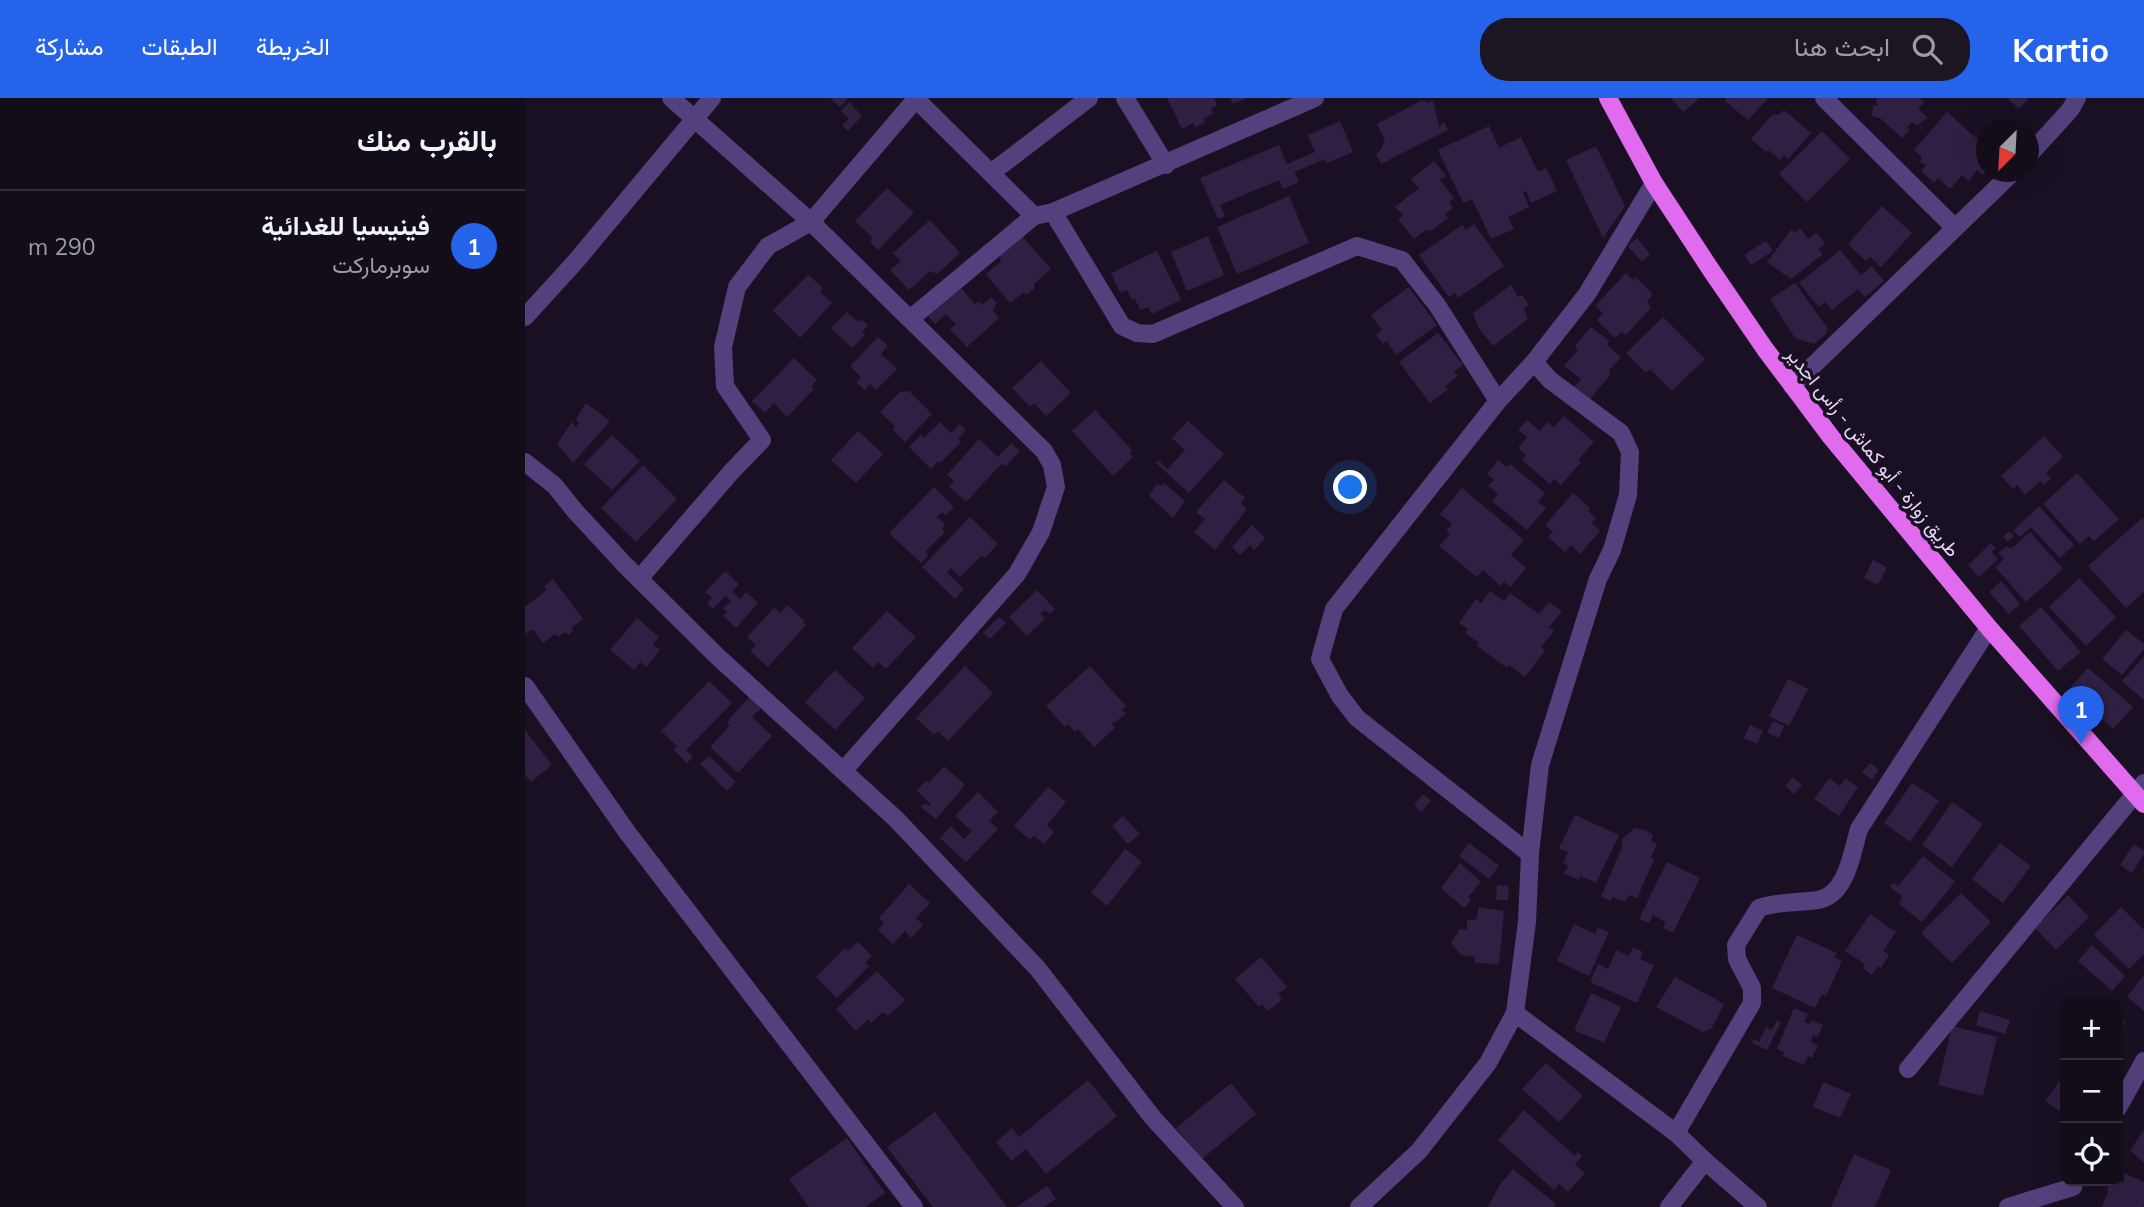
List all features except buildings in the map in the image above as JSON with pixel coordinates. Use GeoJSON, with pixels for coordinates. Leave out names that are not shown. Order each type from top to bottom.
{"type":"FeatureCollection","features":[{"type":"Feature","properties":{"kind":"main road","name":"طريق زوارة - أبو كماش - رأس اجدير"},"geometry":{"type":"LineString","coordinates":[[1608,98],[1654,183],[1765,349],[1831,437],[1989,628],[2141,793]]}},
{"type":"Feature","properties":{"kind":"street"},"geometry":{"type":"LineString","coordinates":[[671,98],[811,222],[1044,451],[1052,465],[1056,487],[1041,532],[1017,574],[843,771]]}},
{"type":"Feature","properties":{"kind":"street"},"geometry":{"type":"LineString","coordinates":[[525,317],[576,261],[712,98]]}},
{"type":"Feature","properties":{"kind":"street"},"geometry":{"type":"LineString","coordinates":[[639,579],[762,440],[725,386],[723,347],[737,287],[768,246],[811,222],[917,98],[1034,216]]}},
{"type":"Feature","properties":{"kind":"street"},"geometry":{"type":"LineString","coordinates":[[1125,98],[1166,165]]}},
{"type":"Feature","properties":{"kind":"street"},"geometry":{"type":"LineString","coordinates":[[910,319],[1034,216],[1053,212],[1166,165],[1315,98]]}},
{"type":"Feature","properties":{"kind":"street"},"geometry":{"type":"LineString","coordinates":[[1824,98],[1955,228]]}},
{"type":"Feature","properties":{"kind":"street"},"geometry":{"type":"LineString","coordinates":[[2039,143],[2070,110],[2077,98]]}},
{"type":"Feature","properties":{"kind":"street"},"geometry":{"type":"LineString","coordinates":[[991,173],[1078,101]]}},
{"type":"Feature","properties":{"kind":"street"},"geometry":{"type":"LineString","coordinates":[[1792,386],[2003,182]]}},
{"type":"Feature","properties":{"kind":"street"},"geometry":{"type":"LineString","coordinates":[[1530,854],[1357,718],[1320,659],[1334,609],[1498,401],[1534,362],[1587,294],[1654,183]]}},
{"type":"Feature","properties":{"kind":"street"},"geometry":{"type":"LineString","coordinates":[[1053,212],[1122,326],[1137,333],[1153,334],[1357,246],[1402,260],[1437,305],[1498,401]]}},
{"type":"Feature","properties":{"kind":"street"},"geometry":{"type":"LineString","coordinates":[[1359,1207],[1419,1151],[1488,1063],[1515,1013],[1527,922],[1530,854],[1540,765],[1598,579],[1612,550],[1628,495],[1630,452],[1621,433],[1550,380],[1534,362]]}},
{"type":"Feature","properties":{"kind":"street"},"geometry":{"type":"LineString","coordinates":[[525,462],[555,486],[575,512],[639,579],[719,657],[896,819],[1038,969],[1153,1118],[1235,1207]]}},
{"type":"Feature","properties":{"kind":"street"},"geometry":{"type":"LineString","coordinates":[[1676,1133],[1752,1003],[1752,988],[1737,959],[1737,945],[1759,908],[1771,904],[1821,900],[1836,892],[1848,867],[1859,829],[1989,628]]}},
{"type":"Feature","properties":{"kind":"street"},"geometry":{"type":"LineString","coordinates":[[525,686],[627,832],[914,1207]]}},
{"type":"Feature","properties":{"kind":"street"},"geometry":{"type":"LineString","coordinates":[[1908,1069],[2141,793]]}},
{"type":"Feature","properties":{"kind":"street"},"geometry":{"type":"LineString","coordinates":[[1515,1013],[1676,1133],[1758,1207]]}},
{"type":"Feature","properties":{"kind":"street"},"geometry":{"type":"LineString","coordinates":[[2123,1099],[2144,1061]]}},
{"type":"Feature","properties":{"kind":"street"},"geometry":{"type":"LineString","coordinates":[[1669,1207],[1705,1161]]}},
{"type":"Feature","properties":{"kind":"street"},"geometry":{"type":"LineString","coordinates":[[2008,1207],[2069,1186]]}},
{"type":"Feature","properties":{"kind":"street"},"geometry":{"type":"LineString","coordinates":[[2063,1207],[2074,1186]]}},
{"type":"Feature","properties":{"kind":"place","name":"فينيسيا للغدائية"},"geometry":{"type":"Point","coordinates":[2081,744]}}]}
